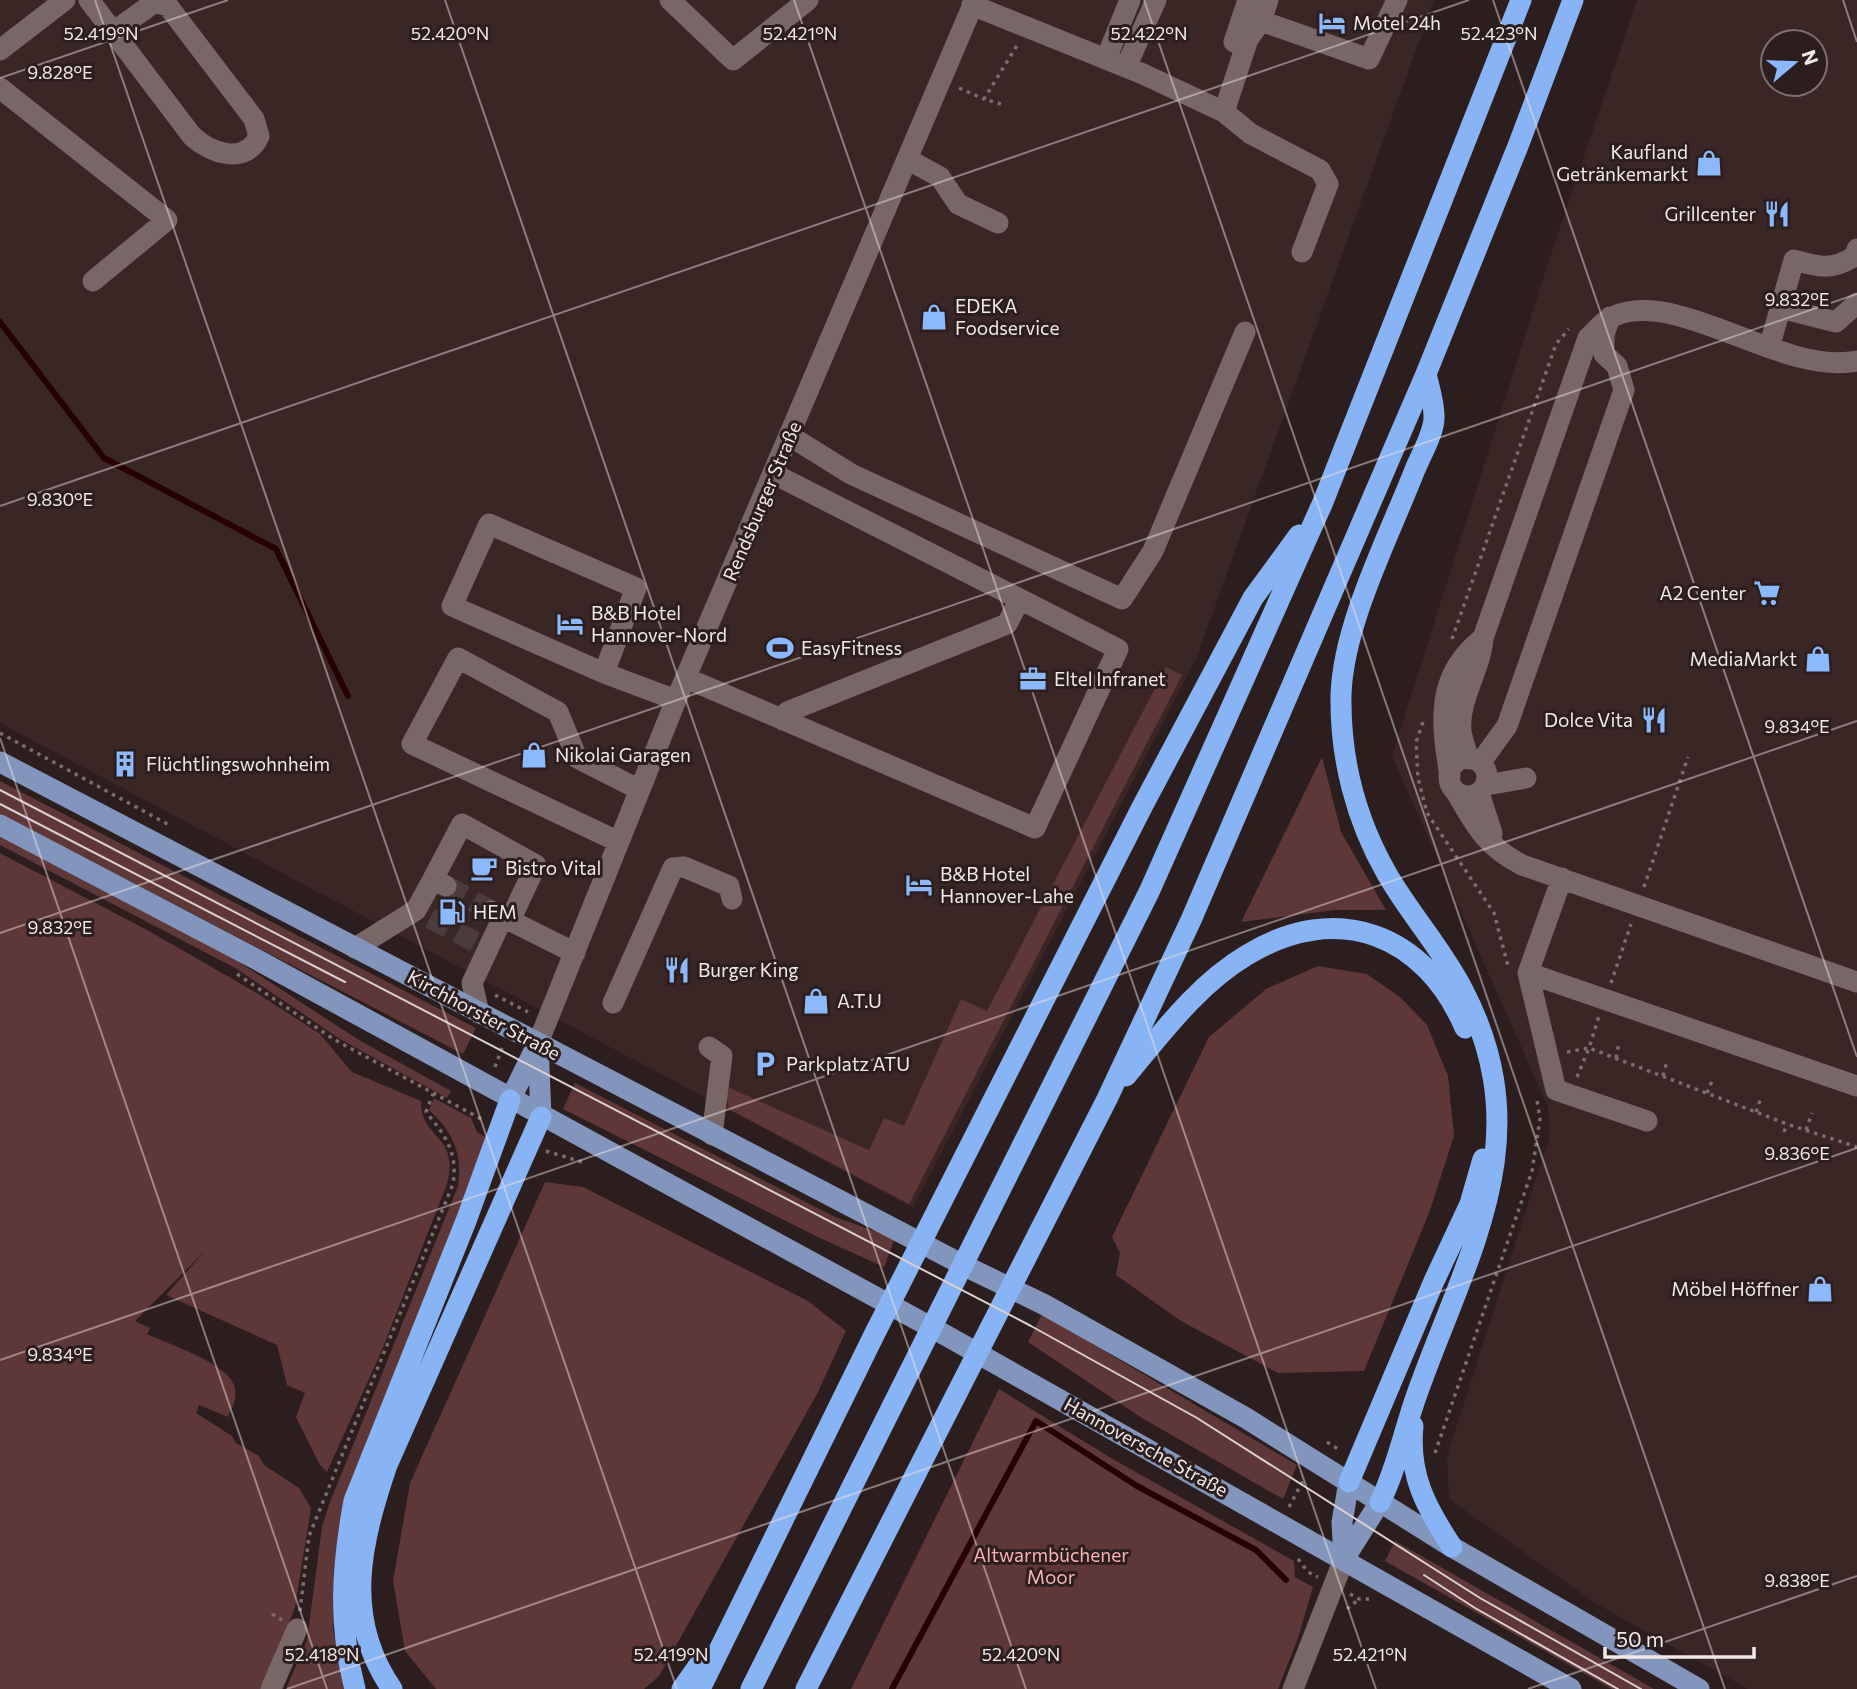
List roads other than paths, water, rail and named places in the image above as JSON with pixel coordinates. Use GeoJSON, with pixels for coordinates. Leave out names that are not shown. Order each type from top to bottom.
{"type":"FeatureCollection","features":[{"type":"Feature","properties":{"kind":"highway"},"geometry":{"type":"LineString","coordinates":[[751,1689],[1149,892],[1323,502],[1521,0]]}},
{"type":"Feature","properties":{"kind":"highway"},"geometry":{"type":"LineString","coordinates":[[806,1689],[1107,1099],[1192,920],[1426,374],[1518,146],[1573,0]]}},
{"type":"Feature","properties":{"kind":"highway"},"geometry":{"type":"LineString","coordinates":[[1380,1502],[1390,1482],[1416,1395],[1458,1292],[1486,1209],[1496,1158],[1496,1093],[1487,1051],[1462,989],[1387,874],[1360,818],[1344,755],[1341,694],[1349,639],[1434,418],[1426,374]]}},
{"type":"Feature","properties":{"kind":"highway"},"geometry":{"type":"LineString","coordinates":[[700,1689],[935,1214],[1253,597],[1323,502]]}},
{"type":"Feature","properties":{"kind":"highway"},"geometry":{"type":"LineString","coordinates":[[1107,1099],[1209,983],[1247,955],[1285,938],[1324,929],[1367,931],[1399,945],[1426,966],[1449,996],[1475,1055],[1483,1094],[1486,1132],[1482,1169],[1470,1204],[1349,1482]]}},
{"type":"Feature","properties":{"kind":"highway"},"geometry":{"type":"LineString","coordinates":[[355,1689],[345,1653],[342,1593],[345,1549],[354,1501],[466,1221],[510,1100]]}},
{"type":"Feature","properties":{"kind":"highway"},"geometry":{"type":"LineString","coordinates":[[391,1689],[377,1666],[366,1635],[360,1594],[361,1556],[372,1509],[387,1465],[541,1116]]}},
{"type":"Feature","properties":{"kind":"highway"},"geometry":{"type":"LineString","coordinates":[[1416,1395],[1412,1441],[1420,1493],[1452,1547]]}},
{"type":"Feature","properties":{"kind":"highway"},"geometry":{"type":"LineString","coordinates":[[682,1689],[746,1596]]}},
{"type":"Feature","properties":{"kind":"main road","name":"Kirchhorster Straße"},"geometry":{"type":"LineString","coordinates":[[0,762],[1319,1450],[1349,1482]]}},
{"type":"Feature","properties":{"kind":"main road"},"geometry":{"type":"LineString","coordinates":[[0,825],[254,958],[541,1116],[538,1043]]}},
{"type":"Feature","properties":{"kind":"main road"},"geometry":{"type":"LineString","coordinates":[[510,1100],[538,1043]]}},
{"type":"Feature","properties":{"kind":"main road","name":"Hannoversche Straße"},"geometry":{"type":"LineString","coordinates":[[541,1116],[947,1336],[1571,1689]]}},
{"type":"Feature","properties":{"kind":"main road"},"geometry":{"type":"LineString","coordinates":[[1344,1559],[1342,1522],[1349,1482],[1452,1547],[1699,1689]]}},
{"type":"Feature","properties":{"kind":"main road"},"geometry":{"type":"LineString","coordinates":[[1344,1559],[1380,1502]]}},
{"type":"Feature","properties":{"kind":"street"},"geometry":{"type":"LineString","coordinates":[[89,0],[113,32],[203,146],[221,154],[232,154],[251,148],[257,142],[260,136],[254,119],[168,6],[155,2],[113,32]]}},
{"type":"Feature","properties":{"kind":"street"},"geometry":{"type":"LineString","coordinates":[[670,0],[733,60],[808,0]]}},
{"type":"Feature","properties":{"kind":"street"},"geometry":{"type":"LineString","coordinates":[[1116,63],[1130,0]]}},
{"type":"Feature","properties":{"kind":"street"},"geometry":{"type":"LineString","coordinates":[[1116,63],[1156,0]]}},
{"type":"Feature","properties":{"kind":"street"},"geometry":{"type":"LineString","coordinates":[[1218,109],[1248,0]]}},
{"type":"Feature","properties":{"kind":"street"},"geometry":{"type":"LineString","coordinates":[[1218,109],[1248,38],[1261,21],[1268,0]]}},
{"type":"Feature","properties":{"kind":"street"},"geometry":{"type":"LineString","coordinates":[[1261,21],[1369,59],[1397,0]]}},
{"type":"Feature","properties":{"kind":"street"},"geometry":{"type":"LineString","coordinates":[[974,2],[1218,109],[1251,135],[1320,170],[1328,184],[1302,252]]}},
{"type":"Feature","properties":{"kind":"street","name":"Rendsburger Straße"},"geometry":{"type":"LineString","coordinates":[[538,1043],[676,700],[974,2]]}},
{"type":"Feature","properties":{"kind":"street"},"geometry":{"type":"LineString","coordinates":[[0,50],[54,3]]}},
{"type":"Feature","properties":{"kind":"street"},"geometry":{"type":"LineString","coordinates":[[0,88],[167,220],[93,281]]}},
{"type":"Feature","properties":{"kind":"street"},"geometry":{"type":"LineString","coordinates":[[907,159],[940,177],[958,204],[998,223]]}},
{"type":"Feature","properties":{"kind":"street"},"geometry":{"type":"LineString","coordinates":[[1769,348],[1794,260],[1824,268],[1838,267],[1855,256],[1857,248]]}},
{"type":"Feature","properties":{"kind":"street"},"geometry":{"type":"LineString","coordinates":[[1780,308],[1836,322],[1857,303]]}},
{"type":"Feature","properties":{"kind":"street"},"geometry":{"type":"LineString","coordinates":[[1491,842],[1492,833],[1480,774],[1461,731],[1469,692],[1482,653],[1483,638],[1588,338],[1610,317],[1642,311],[1674,315],[1811,362],[1842,364],[1857,361]]}},
{"type":"Feature","properties":{"kind":"street"},"geometry":{"type":"LineString","coordinates":[[1453,784],[1472,796],[1480,774],[1507,726],[1624,390],[1617,366],[1604,354],[1604,335],[1610,317]]}},
{"type":"Feature","properties":{"kind":"street"},"geometry":{"type":"LineString","coordinates":[[790,436],[851,474],[1122,600],[1153,551],[1245,332]]}},
{"type":"Feature","properties":{"kind":"street"},"geometry":{"type":"LineString","coordinates":[[1573,379],[1617,366]]}},
{"type":"Feature","properties":{"kind":"street"},"geometry":{"type":"LineString","coordinates":[[686,678],[1035,828],[1118,649],[774,474]]}},
{"type":"Feature","properties":{"kind":"street"},"geometry":{"type":"LineString","coordinates":[[604,673],[636,589],[489,524],[452,606],[604,673],[676,700]]}},
{"type":"Feature","properties":{"kind":"street"},"geometry":{"type":"LineString","coordinates":[[783,720],[787,712],[1007,624],[1020,598]]}},
{"type":"Feature","properties":{"kind":"street"},"geometry":{"type":"LineString","coordinates":[[1483,638],[1464,653],[1442,707],[1441,723],[1453,784],[1481,836],[1502,854],[1522,865],[1857,982]]}},
{"type":"Feature","properties":{"kind":"street"},"geometry":{"type":"LineString","coordinates":[[619,842],[412,744],[458,658],[558,712],[577,758],[640,790]]}},
{"type":"Feature","properties":{"kind":"street"},"geometry":{"type":"LineString","coordinates":[[1453,784],[1454,765],[1480,774]]}},
{"type":"Feature","properties":{"kind":"street"},"geometry":{"type":"LineString","coordinates":[[355,948],[423,914],[440,883],[462,824],[536,865],[514,912],[497,914]]}},
{"type":"Feature","properties":{"kind":"street"},"geometry":{"type":"LineString","coordinates":[[614,1003],[673,868],[684,867],[729,886],[732,899]]}},
{"type":"Feature","properties":{"kind":"street"},"geometry":{"type":"LineString","coordinates":[[1562,878],[1528,973],[1556,1090],[1647,1121]]}},
{"type":"Feature","properties":{"kind":"street"},"geometry":{"type":"LineString","coordinates":[[497,914],[575,953]]}},
{"type":"Feature","properties":{"kind":"street"},"geometry":{"type":"LineString","coordinates":[[479,1013],[472,983],[482,945],[497,914]]}},
{"type":"Feature","properties":{"kind":"street"},"geometry":{"type":"LineString","coordinates":[[1528,973],[1857,1086]]}},
{"type":"Feature","properties":{"kind":"street"},"geometry":{"type":"LineString","coordinates":[[709,1047],[722,1056],[712,1135]]}},
{"type":"Feature","properties":{"kind":"street"},"geometry":{"type":"LineString","coordinates":[[1293,1689],[1344,1559]]}},
{"type":"Feature","properties":{"kind":"street"},"geometry":{"type":"LineString","coordinates":[[271,1689],[297,1629]]}},
{"type":"Feature","properties":{"kind":"waterway"},"geometry":{"type":"LineString","coordinates":[[0,322],[104,458],[276,549],[348,696]]}},
{"type":"Feature","properties":{"kind":"waterway"},"geometry":{"type":"LineString","coordinates":[[892,1689],[1036,1421],[1137,1486],[1256,1550],[1286,1580]]}},
{"type":"Feature","properties":{"kind":"tunnel"},"geometry":{"type":"LineString","coordinates":[[446,886],[491,911]]}},
{"type":"Feature","properties":{"kind":"tunnel"},"geometry":{"type":"LineString","coordinates":[[430,918],[475,942]]}},
{"type":"Feature","properties":{"kind":"tram line"},"geometry":{"type":"LineString","coordinates":[[0,790],[1031,1326],[1197,1418],[1480,1598],[1641,1689]]}},
{"type":"Feature","properties":{"kind":"tram line"},"geometry":{"type":"LineString","coordinates":[[0,804],[345,982]]}},
{"type":"Feature","properties":{"kind":"tram line"},"geometry":{"type":"LineString","coordinates":[[1424,1575],[1475,1608],[1618,1689]]}},
{"type":"Feature","properties":{"kind":"place","name":"Motel 24h"},"geometry":{"type":"Point","coordinates":[1332,23]}},
{"type":"Feature","properties":{"kind":"place","name":"Kaufland Getränkemarkt"},"geometry":{"type":"Point","coordinates":[1709,163]}},
{"type":"Feature","properties":{"kind":"place","name":"Grillcenter"},"geometry":{"type":"Point","coordinates":[1777,214]}},
{"type":"Feature","properties":{"kind":"place","name":"EDEKA Foodservice"},"geometry":{"type":"Point","coordinates":[934,317]}},
{"type":"Feature","properties":{"kind":"place","name":"A2 Center"},"geometry":{"type":"Point","coordinates":[1767,593]}},
{"type":"Feature","properties":{"kind":"place","name":"B&B Hotel Hannover-Nord"},"geometry":{"type":"Point","coordinates":[570,624]}},
{"type":"Feature","properties":{"kind":"place","name":"EasyFitness"},"geometry":{"type":"Point","coordinates":[780,648]}},
{"type":"Feature","properties":{"kind":"place","name":"MediaMarkt"},"geometry":{"type":"Point","coordinates":[1818,659]}},
{"type":"Feature","properties":{"kind":"place","name":"Eltel Infranet"},"geometry":{"type":"Point","coordinates":[1033,679]}},
{"type":"Feature","properties":{"kind":"place","name":"Dolce Vita"},"geometry":{"type":"Point","coordinates":[1654,720]}},
{"type":"Feature","properties":{"kind":"place","name":"Nikolai Garagen"},"geometry":{"type":"Point","coordinates":[534,755]}},
{"type":"Feature","properties":{"kind":"place","name":"Flüchtlingswohnheim"},"geometry":{"type":"Point","coordinates":[125,764]}},
{"type":"Feature","properties":{"kind":"place","name":"Bistro Vital"},"geometry":{"type":"Point","coordinates":[484,868]}},
{"type":"Feature","properties":{"kind":"place","name":"B&B Hotel Hannover-Lahe"},"geometry":{"type":"Point","coordinates":[919,885]}},
{"type":"Feature","properties":{"kind":"place","name":"HEM"},"geometry":{"type":"Point","coordinates":[452,912]}},
{"type":"Feature","properties":{"kind":"place","name":"Burger King"},"geometry":{"type":"Point","coordinates":[677,970]}},
{"type":"Feature","properties":{"kind":"place","name":"A.T.U"},"geometry":{"type":"Point","coordinates":[816,1001]}},
{"type":"Feature","properties":{"kind":"place","name":"Parkplatz ATU"},"geometry":{"type":"Point","coordinates":[765,1064]}},
{"type":"Feature","properties":{"kind":"place","name":"Möbel Höffner"},"geometry":{"type":"Point","coordinates":[1820,1289]}},
{"type":"Feature","properties":{"kind":"park label","name":"Altwarmbüchener Moor"},"geometry":{"type":"Point","coordinates":[1051,1566]}}]}
